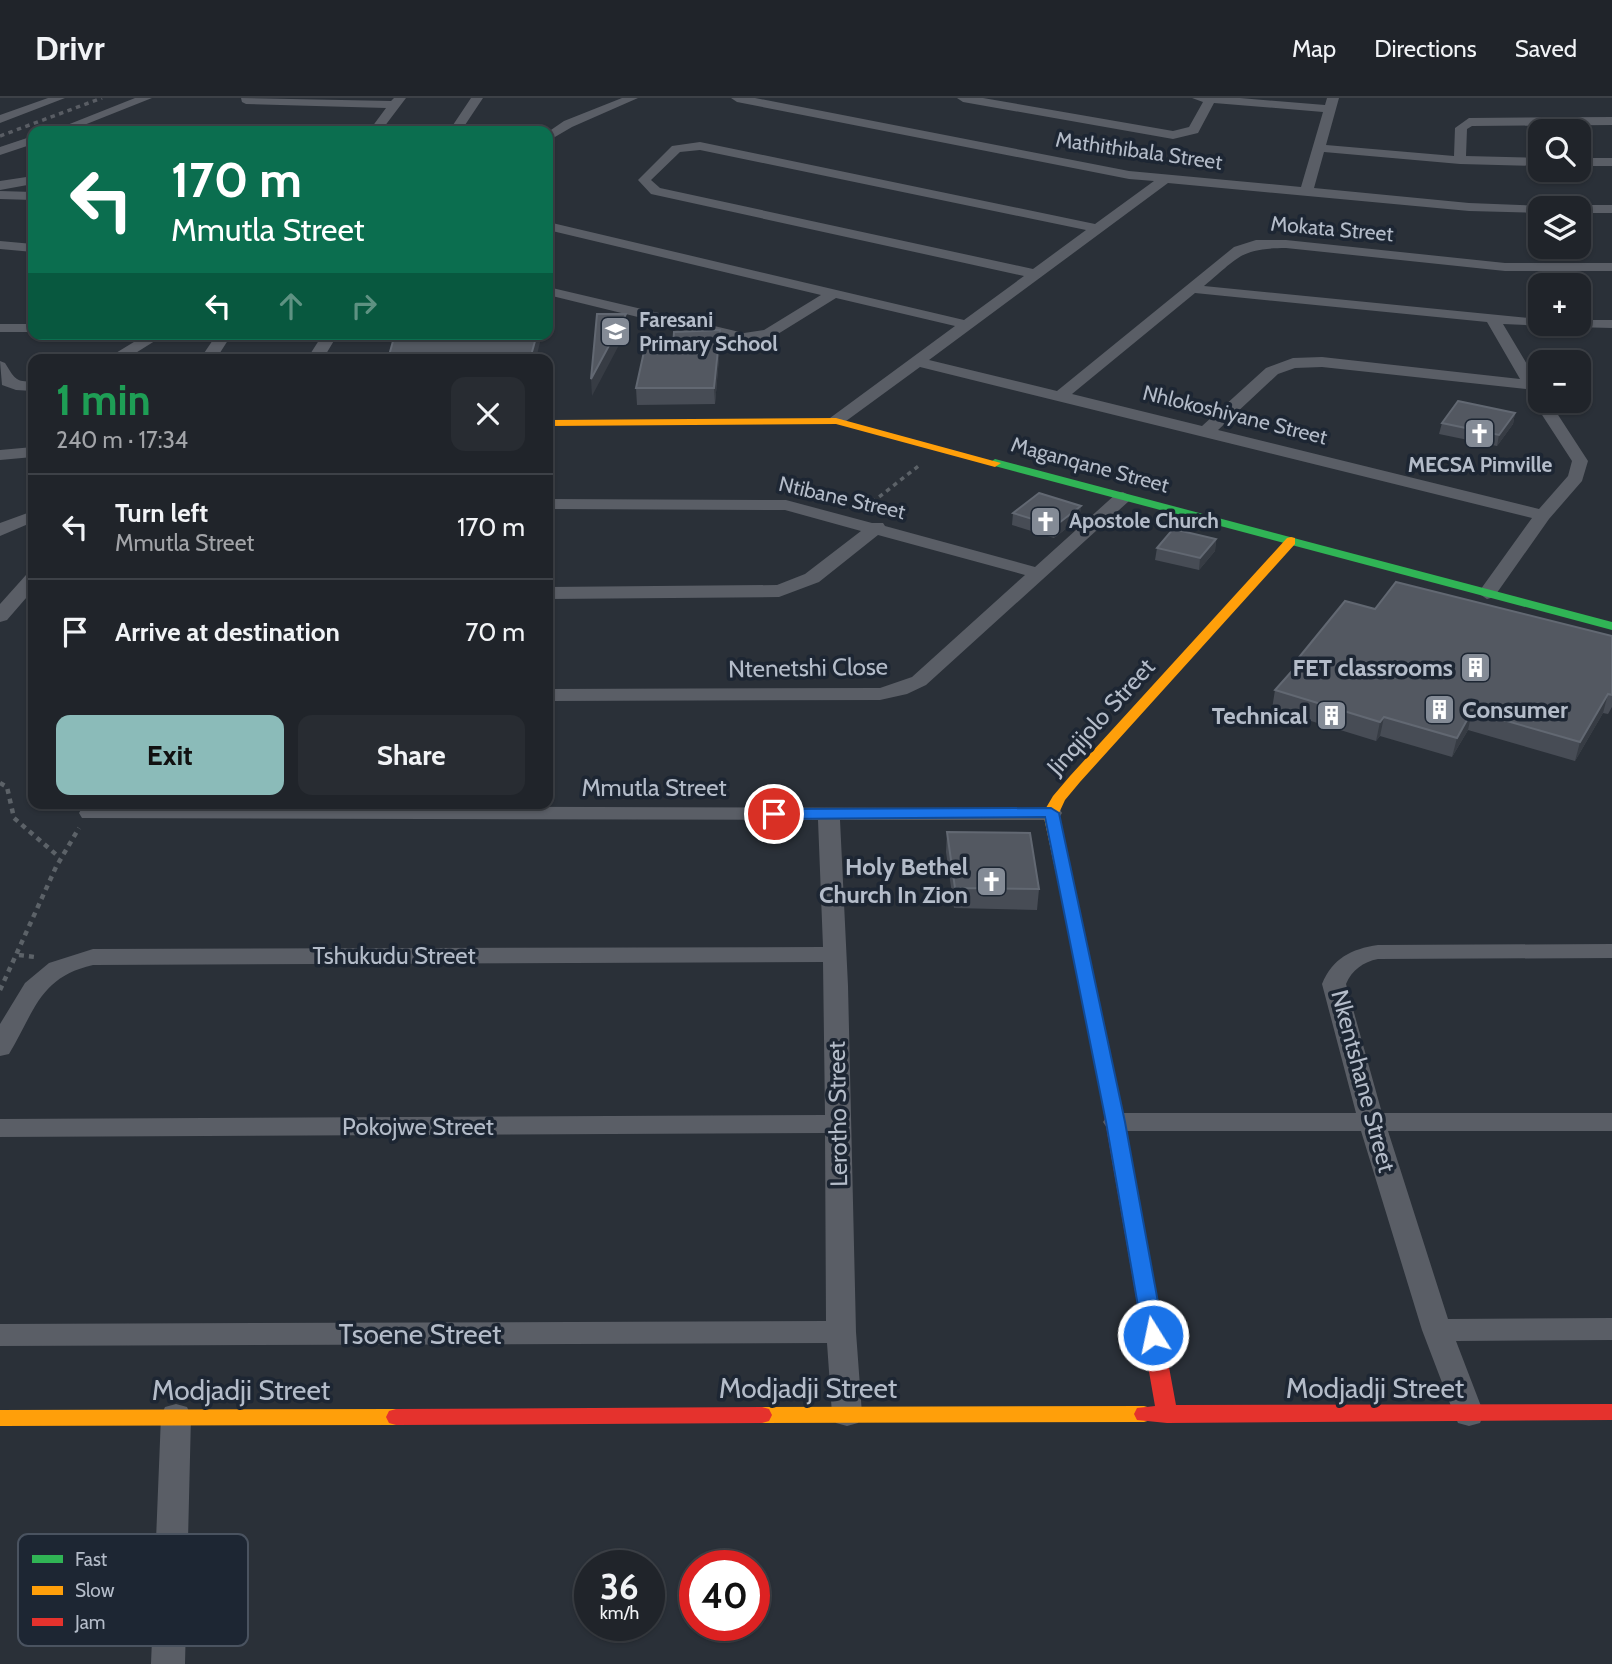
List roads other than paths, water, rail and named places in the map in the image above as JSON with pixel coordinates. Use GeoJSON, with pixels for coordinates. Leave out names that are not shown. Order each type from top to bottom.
{"type":"FeatureCollection","features":[{"type":"Feature","properties":{"kind":"street"},"geometry":{"type":"LineString","coordinates":[[0,119],[59,98]]}},
{"type":"Feature","properties":{"kind":"street"},"geometry":{"type":"LineString","coordinates":[[71,126],[146,98]]}},
{"type":"Feature","properties":{"kind":"street"},"geometry":{"type":"LineString","coordinates":[[458,126],[477,98]]}},
{"type":"Feature","properties":{"kind":"street"},"geometry":{"type":"LineString","coordinates":[[553,133],[568,124],[632,98]]}},
{"type":"Feature","properties":{"kind":"street","name":"Mathithibala Street"},"geometry":{"type":"LineString","coordinates":[[737,98],[1092,169],[1469,207],[1528,209]]}},
{"type":"Feature","properties":{"kind":"street"},"geometry":{"type":"LineString","coordinates":[[964,98],[1169,135],[1194,130],[1204,99],[1331,104],[1307,192]]}},
{"type":"Feature","properties":{"kind":"street"},"geometry":{"type":"LineString","coordinates":[[246,100],[397,101]]}},
{"type":"Feature","properties":{"kind":"street"},"geometry":{"type":"LineString","coordinates":[[379,126],[397,101]]}},
{"type":"Feature","properties":{"kind":"street"},"geometry":{"type":"LineString","coordinates":[[1460,160],[1461,128],[1471,122],[1612,121]]}},
{"type":"Feature","properties":{"kind":"street"},"geometry":{"type":"LineString","coordinates":[[0,151],[28,142]]}},
{"type":"Feature","properties":{"kind":"street"},"geometry":{"type":"LineString","coordinates":[[1035,274],[656,191],[645,184],[646,175],[676,149],[696,146],[1099,229]]}},
{"type":"Feature","properties":{"kind":"street"},"geometry":{"type":"LineString","coordinates":[[1320,148],[1460,160],[1528,162]]}},
{"type":"Feature","properties":{"kind":"street"},"geometry":{"type":"LineString","coordinates":[[1591,162],[1612,162]]}},
{"type":"Feature","properties":{"kind":"street"},"geometry":{"type":"LineString","coordinates":[[836,421],[1165,178]]}},
{"type":"Feature","properties":{"kind":"street"},"geometry":{"type":"LineString","coordinates":[[0,186],[9,182],[28,180]]}},
{"type":"Feature","properties":{"kind":"street"},"geometry":{"type":"LineString","coordinates":[[0,195],[28,196]]}},
{"type":"Feature","properties":{"kind":"street"},"geometry":{"type":"LineString","coordinates":[[1591,209],[1612,209]]}},
{"type":"Feature","properties":{"kind":"street"},"geometry":{"type":"LineString","coordinates":[[553,227],[964,324]]}},
{"type":"Feature","properties":{"kind":"street","name":"Mokata Street"},"geometry":{"type":"LineString","coordinates":[[1060,396],[1239,250],[1262,243],[1505,267],[1612,267]]}},
{"type":"Feature","properties":{"kind":"street"},"geometry":{"type":"LineString","coordinates":[[0,245],[28,248]]}},
{"type":"Feature","properties":{"kind":"street"},"geometry":{"type":"LineString","coordinates":[[1194,289],[1528,322]]}},
{"type":"Feature","properties":{"kind":"street"},"geometry":{"type":"LineString","coordinates":[[553,291],[744,338],[768,334],[834,293]]}},
{"type":"Feature","properties":{"kind":"street"},"geometry":{"type":"LineString","coordinates":[[1494,321],[1528,380]]}},
{"type":"Feature","properties":{"kind":"street"},"geometry":{"type":"LineString","coordinates":[[1591,324],[1612,324]]}},
{"type":"Feature","properties":{"kind":"street"},"geometry":{"type":"LineString","coordinates":[[0,328],[28,328]]}},
{"type":"Feature","properties":{"kind":"street"},"geometry":{"type":"LineString","coordinates":[[123,354],[148,340]]}},
{"type":"Feature","properties":{"kind":"street","name":"Nhlokoshiyane Street"},"geometry":{"type":"LineString","coordinates":[[916,361],[1543,514]]}},
{"type":"Feature","properties":{"kind":"street"},"geometry":{"type":"LineString","coordinates":[[1208,431],[1272,371],[1293,363],[1322,362],[1528,394]]}},
{"type":"Feature","properties":{"kind":"street"},"geometry":{"type":"LineString","coordinates":[[0,366],[3,383],[28,386]]}},
{"type":"Feature","properties":{"kind":"street"},"geometry":{"type":"LineString","coordinates":[[1487,593],[1543,514],[1576,477],[1580,461],[1549,413]]}},
{"type":"Feature","properties":{"kind":"street","name":"Maganqane Street"},"geometry":{"type":"LineString","coordinates":[[553,423],[836,421],[1612,626]]}},
{"type":"Feature","properties":{"kind":"street"},"geometry":{"type":"LineString","coordinates":[[0,455],[28,452]]}},
{"type":"Feature","properties":{"kind":"street","name":"Ntenetshi Close"},"geometry":{"type":"LineString","coordinates":[[553,695],[887,694],[919,681],[1124,497]]}},
{"type":"Feature","properties":{"kind":"street","name":"Ntibane Street"},"geometry":{"type":"LineString","coordinates":[[553,504],[774,504],[877,527],[1038,573]]}},
{"type":"Feature","properties":{"kind":"street"},"geometry":{"type":"LineString","coordinates":[[0,531],[28,518]]}},
{"type":"Feature","properties":{"kind":"street"},"geometry":{"type":"LineString","coordinates":[[553,593],[779,591],[821,572],[877,527]]}},
{"type":"Feature","properties":{"kind":"street","name":"Jinqijolo Street"},"geometry":{"type":"LineString","coordinates":[[1167,1415],[1116,1122],[1051,813],[1058,799],[1075,779],[1291,541]]}},
{"type":"Feature","properties":{"kind":"street"},"geometry":{"type":"LineString","coordinates":[[0,616],[28,585]]}},
{"type":"Feature","properties":{"kind":"street","name":"Mmutla Street"},"geometry":{"type":"LineString","coordinates":[[90,813],[1051,813]]}},
{"type":"Feature","properties":{"kind":"street","name":"Lerotho Street"},"geometry":{"type":"LineString","coordinates":[[829,814],[841,1332],[847,1414]]}},
{"type":"Feature","properties":{"kind":"street","name":"Nkentshane Street"},"geometry":{"type":"LineString","coordinates":[[1469,1415],[1437,1330],[1372,1123],[1334,984],[1345,965],[1362,955],[1378,952],[1612,951]]}},
{"type":"Feature","properties":{"kind":"street","name":"Tshukudu Street"},"geometry":{"type":"LineString","coordinates":[[0,1048],[38,981],[67,962],[93,957],[834,954]]}},
{"type":"Feature","properties":{"kind":"street"},"geometry":{"type":"LineString","coordinates":[[1116,1122],[1612,1122]]}},
{"type":"Feature","properties":{"kind":"street","name":"Pokojwe Street"},"geometry":{"type":"LineString","coordinates":[[0,1128],[836,1124]]}},
{"type":"Feature","properties":{"kind":"street"},"geometry":{"type":"LineString","coordinates":[[1437,1330],[1612,1329]]}},
{"type":"Feature","properties":{"kind":"street","name":"Tsoene Street"},"geometry":{"type":"LineString","coordinates":[[0,1335],[841,1332]]}},
{"type":"Feature","properties":{"kind":"street","name":"Modjadji Street"},"geometry":{"type":"LineString","coordinates":[[1,1418],[847,1414],[1469,1415],[1612,1412]]}},
{"type":"Feature","properties":{"kind":"street"},"geometry":{"type":"LineString","coordinates":[[172,1534],[176,1416]]}},
{"type":"Feature","properties":{"kind":"street"},"geometry":{"type":"LineString","coordinates":[[168,1664],[169,1646]]}},
{"type":"Feature","properties":{"kind":"railway"},"geometry":{"type":"LineString","coordinates":[[0,136],[102,98]]}},
{"type":"Feature","properties":{"kind":"place","name":"Faresani Primary School"},"geometry":{"type":"Point","coordinates":[616,332]}},
{"type":"Feature","properties":{"kind":"place","name":"MECSA Pimville"},"geometry":{"type":"Point","coordinates":[1480,433]}},
{"type":"Feature","properties":{"kind":"place","name":"Apostole Church"},"geometry":{"type":"Point","coordinates":[1046,521]}},
{"type":"Feature","properties":{"kind":"place","name":"FET classrooms"},"geometry":{"type":"Point","coordinates":[1476,668]}},
{"type":"Feature","properties":{"kind":"place","name":"Consumer"},"geometry":{"type":"Point","coordinates":[1439,710]}},
{"type":"Feature","properties":{"kind":"place","name":"Technical"},"geometry":{"type":"Point","coordinates":[1331,716]}},
{"type":"Feature","properties":{"kind":"place","name":"Holy Bethel Church In Zion"},"geometry":{"type":"Point","coordinates":[991,881]}}]}
